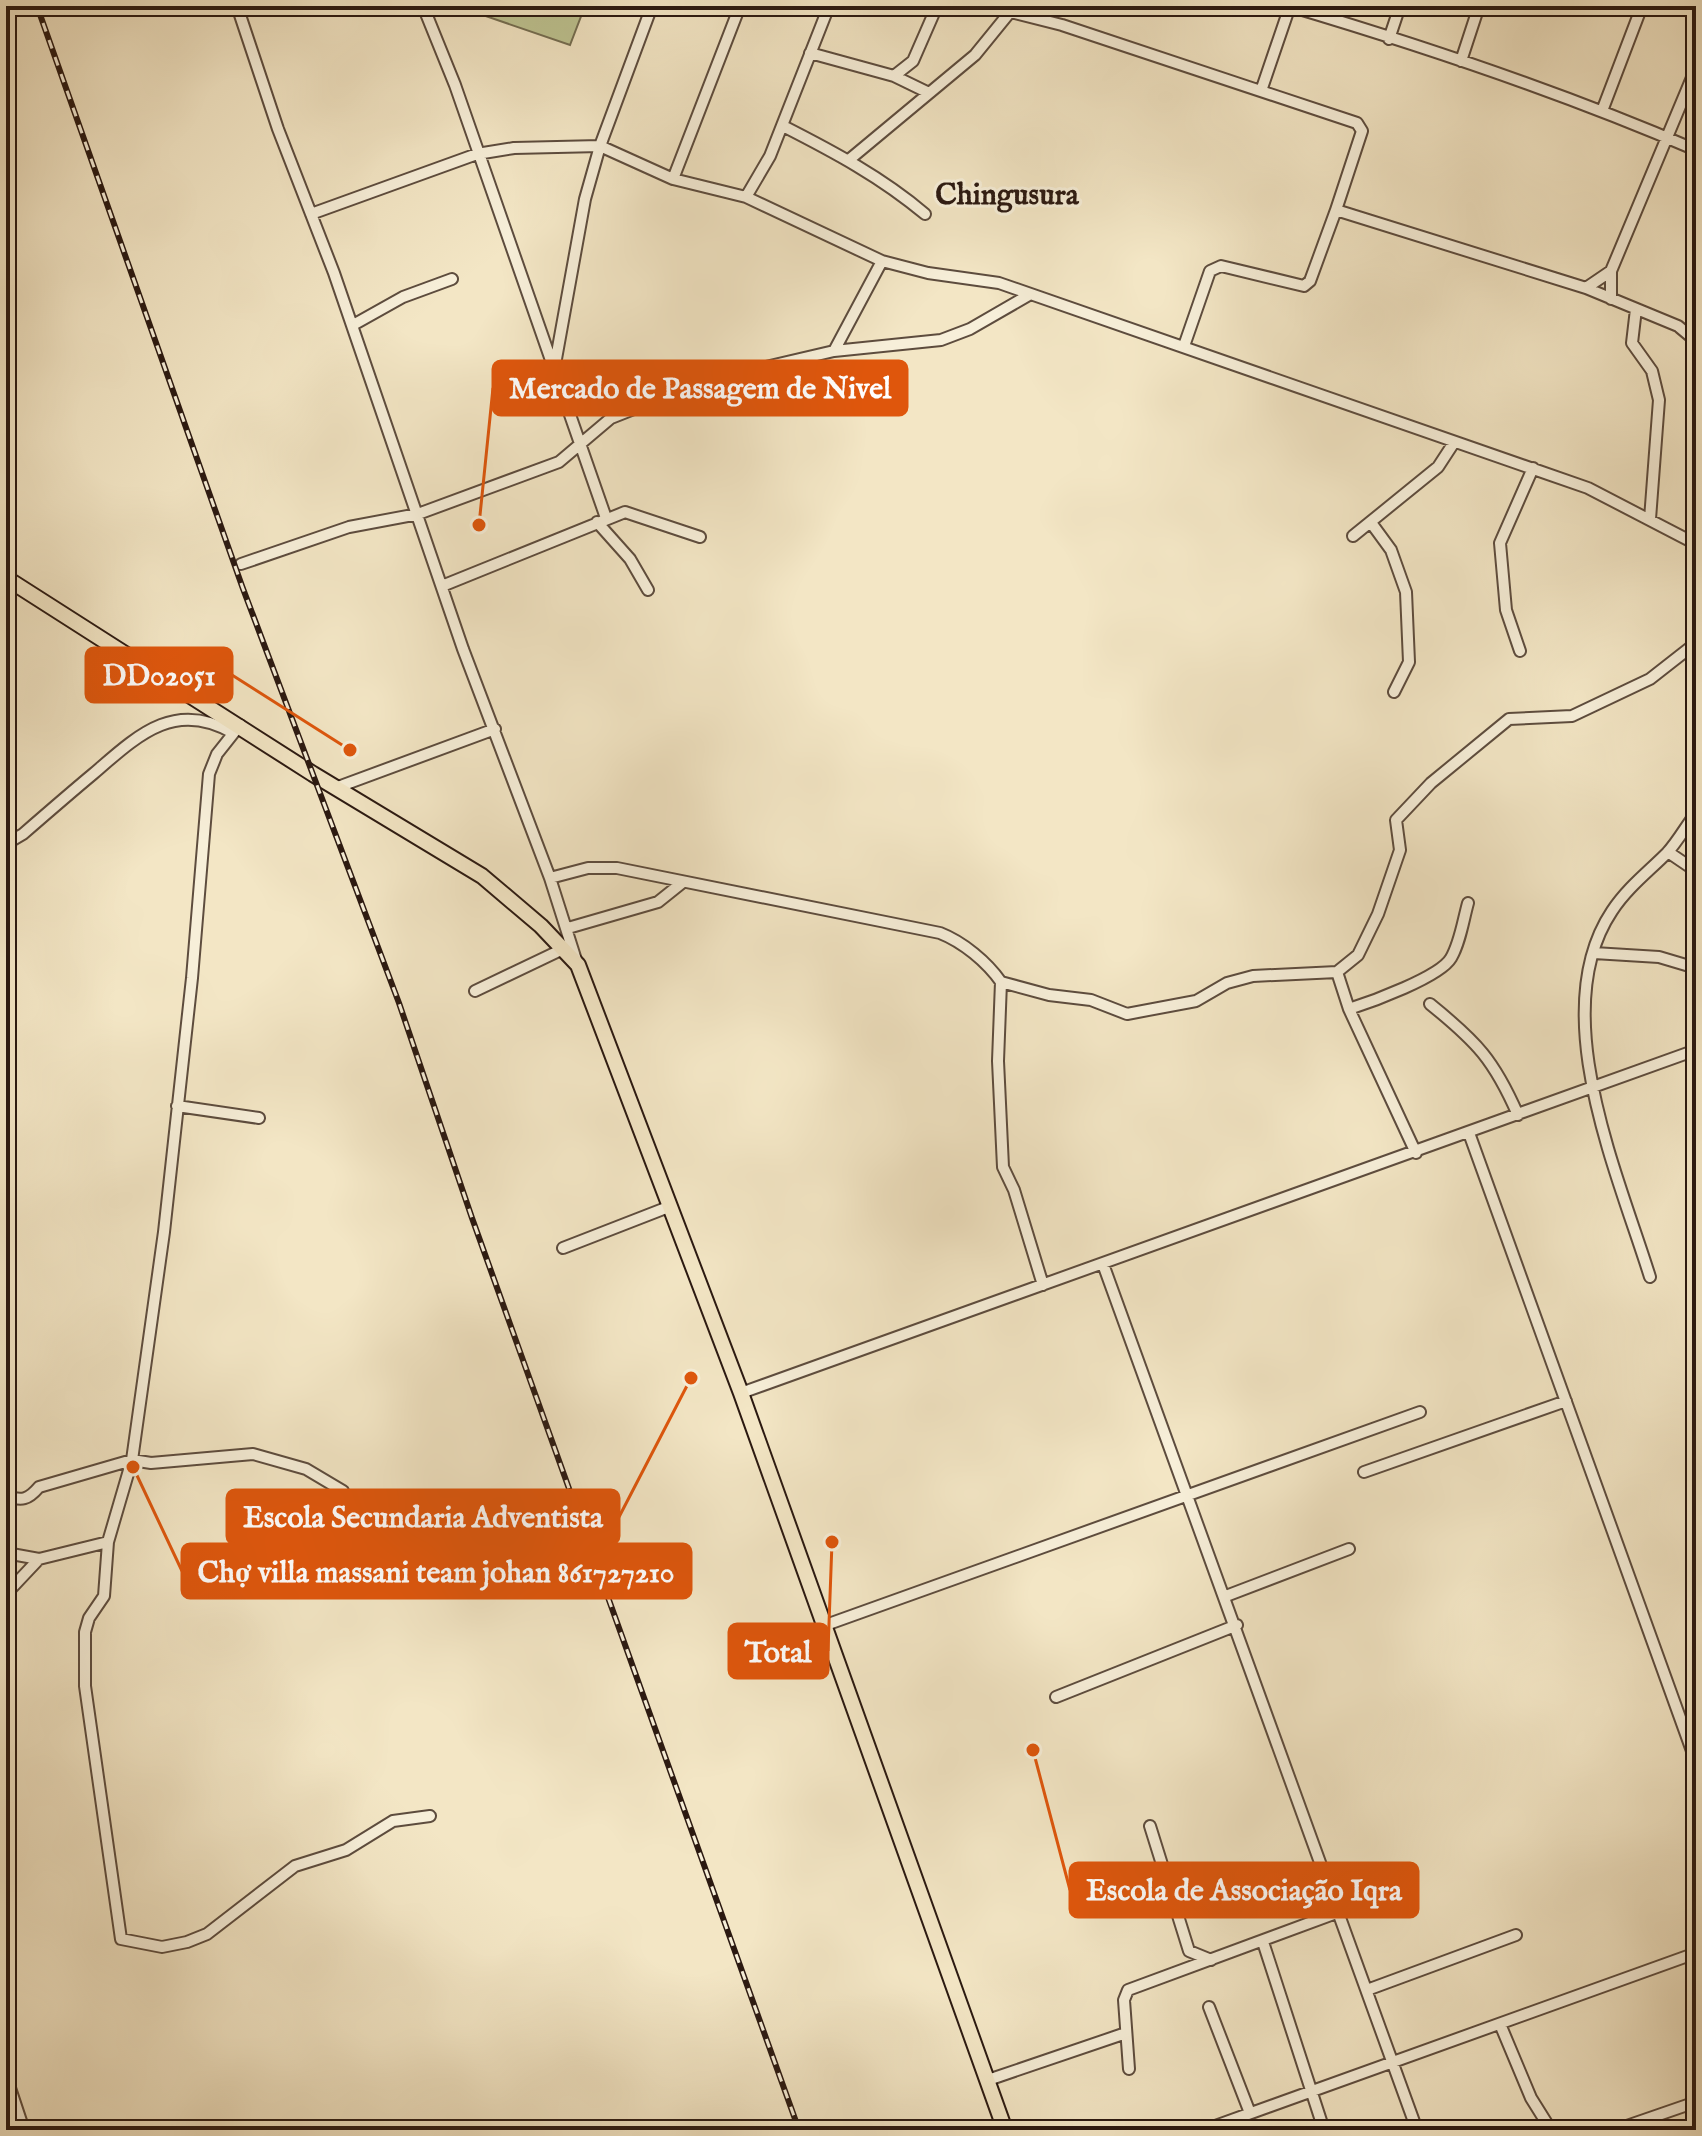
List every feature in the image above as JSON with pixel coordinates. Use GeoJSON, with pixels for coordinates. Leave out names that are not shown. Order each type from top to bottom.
{"type":"FeatureCollection","features":[{"type":"Feature","properties":{"kind":"main road"},"geometry":{"type":"LineString","coordinates":[[6,578],[236,729],[338,787],[482,876],[511,898],[578,965],[741,1393],[1005,2130]]}},
{"type":"Feature","properties":{"kind":"street"},"geometry":{"type":"LineString","coordinates":[[237,6],[278,129],[353,325],[442,586],[568,928],[578,965]]}},
{"type":"Feature","properties":{"kind":"street"},"geometry":{"type":"LineString","coordinates":[[423,6],[581,446],[601,520],[648,590]]}},
{"type":"Feature","properties":{"kind":"street"},"geometry":{"type":"LineString","coordinates":[[428,18],[435,6]]}},
{"type":"Feature","properties":{"kind":"street"},"geometry":{"type":"LineString","coordinates":[[554,371],[579,230],[600,146],[652,6]]}},
{"type":"Feature","properties":{"kind":"street"},"geometry":{"type":"LineString","coordinates":[[673,179],[740,6]]}},
{"type":"Feature","properties":{"kind":"street"},"geometry":{"type":"LineString","coordinates":[[746,197],[783,126],[829,6]]}},
{"type":"Feature","properties":{"kind":"street"},"geometry":{"type":"LineString","coordinates":[[894,76],[913,61],[937,6]]}},
{"type":"Feature","properties":{"kind":"street"},"geometry":{"type":"LineString","coordinates":[[987,6],[1062,25],[1360,127],[1336,210],[1310,281],[1304,286],[1221,266],[1210,271],[1184,346]]}},
{"type":"Feature","properties":{"kind":"street"},"geometry":{"type":"LineString","coordinates":[[1261,91],[1290,6],[1328,12],[1389,39],[1602,111],[1696,150]]}},
{"type":"Feature","properties":{"kind":"street"},"geometry":{"type":"LineString","coordinates":[[1389,39],[1400,6]]}},
{"type":"Feature","properties":{"kind":"street"},"geometry":{"type":"LineString","coordinates":[[1461,61],[1479,6]]}},
{"type":"Feature","properties":{"kind":"street"},"geometry":{"type":"LineString","coordinates":[[1602,111],[1642,6]]}},
{"type":"Feature","properties":{"kind":"street"},"geometry":{"type":"LineString","coordinates":[[850,159],[975,55],[1010,12]]}},
{"type":"Feature","properties":{"kind":"street"},"geometry":{"type":"LineString","coordinates":[[810,53],[894,76],[929,93]]}},
{"type":"Feature","properties":{"kind":"street"},"geometry":{"type":"LineString","coordinates":[[1611,299],[1611,271],[1696,68]]}},
{"type":"Feature","properties":{"kind":"street"},"geometry":{"type":"LineString","coordinates":[[783,126],[850,159],[892,186],[925,214]]}},
{"type":"Feature","properties":{"kind":"street"},"geometry":{"type":"LineString","coordinates":[[311,214],[477,154],[531,146],[600,146],[673,179],[746,197],[882,261],[928,273],[984,279],[1184,346],[1453,444],[1533,468],[1588,488],[1696,544]]}},
{"type":"Feature","properties":{"kind":"street"},"geometry":{"type":"LineString","coordinates":[[1336,210],[1540,277],[1586,288],[1678,326],[1696,341]]}},
{"type":"Feature","properties":{"kind":"street"},"geometry":{"type":"LineString","coordinates":[[834,351],[882,261]]}},
{"type":"Feature","properties":{"kind":"street"},"geometry":{"type":"LineString","coordinates":[[1586,288],[1611,271]]}},
{"type":"Feature","properties":{"kind":"street"},"geometry":{"type":"LineString","coordinates":[[353,325],[403,297],[452,279]]}},
{"type":"Feature","properties":{"kind":"street"},"geometry":{"type":"LineString","coordinates":[[241,564],[349,527],[418,514],[559,462],[581,446],[597,428],[629,410],[753,370],[834,351],[941,340],[970,329],[1029,295]]}},
{"type":"Feature","properties":{"kind":"street"},"geometry":{"type":"LineString","coordinates":[[1636,309],[1632,343],[1652,371],[1659,400],[1650,519]]}},
{"type":"Feature","properties":{"kind":"street"},"geometry":{"type":"LineString","coordinates":[[1353,536],[1372,524],[1438,467],[1453,444]]}},
{"type":"Feature","properties":{"kind":"street"},"geometry":{"type":"LineString","coordinates":[[1520,651],[1506,610],[1500,543],[1533,468]]}},
{"type":"Feature","properties":{"kind":"street"},"geometry":{"type":"LineString","coordinates":[[442,586],[601,520],[633,512],[700,537]]}},
{"type":"Feature","properties":{"kind":"street"},"geometry":{"type":"LineString","coordinates":[[1372,524],[1391,550],[1406,592],[1409,662],[1394,692]]}},
{"type":"Feature","properties":{"kind":"street"},"geometry":{"type":"LineString","coordinates":[[550,878],[588,868],[617,868],[940,933],[980,959],[1001,982],[1049,995],[1091,1000],[1127,1014],[1196,1001],[1227,983],[1253,976],[1337,972],[1358,955],[1378,914],[1400,850],[1396,820],[1431,783],[1509,719],[1572,716],[1650,679],[1696,643]]}},
{"type":"Feature","properties":{"kind":"street"},"geometry":{"type":"LineString","coordinates":[[6,844],[23,834],[140,733],[169,722],[193,719],[236,729],[209,774],[164,1232],[132,1460],[108,1542],[104,1596],[89,1618],[83,1647],[85,1686],[121,1939],[162,1947],[187,1942],[207,1934],[295,1866],[346,1850],[393,1821],[430,1816]]}},
{"type":"Feature","properties":{"kind":"street"},"geometry":{"type":"LineString","coordinates":[[338,787],[495,729]]}},
{"type":"Feature","properties":{"kind":"street"},"geometry":{"type":"LineString","coordinates":[[1650,1277],[1592,1088],[1586,1030],[1587,991],[1598,936],[1612,911],[1634,883],[1668,852],[1696,813]]}},
{"type":"Feature","properties":{"kind":"street"},"geometry":{"type":"LineString","coordinates":[[1668,852],[1696,871]]}},
{"type":"Feature","properties":{"kind":"street"},"geometry":{"type":"LineString","coordinates":[[568,928],[658,902],[683,882]]}},
{"type":"Feature","properties":{"kind":"street"},"geometry":{"type":"LineString","coordinates":[[1349,1009],[1380,999],[1444,967],[1453,954],[1468,903]]}},
{"type":"Feature","properties":{"kind":"street"},"geometry":{"type":"LineString","coordinates":[[475,991],[563,949]]}},
{"type":"Feature","properties":{"kind":"street"},"geometry":{"type":"LineString","coordinates":[[1594,953],[1659,957],[1696,968]]}},
{"type":"Feature","properties":{"kind":"street"},"geometry":{"type":"LineString","coordinates":[[1337,972],[1349,1009],[1416,1153]]}},
{"type":"Feature","properties":{"kind":"street"},"geometry":{"type":"LineString","coordinates":[[1001,982],[998,1061],[1003,1167],[1014,1190],[1043,1285]]}},
{"type":"Feature","properties":{"kind":"street"},"geometry":{"type":"LineString","coordinates":[[1430,1004],[1485,1054],[1497,1069],[1518,1115]]}},
{"type":"Feature","properties":{"kind":"street"},"geometry":{"type":"LineString","coordinates":[[741,1393],[1696,1050]]}},
{"type":"Feature","properties":{"kind":"street"},"geometry":{"type":"LineString","coordinates":[[177,1106],[259,1118]]}},
{"type":"Feature","properties":{"kind":"street"},"geometry":{"type":"LineString","coordinates":[[1469,1133],[1696,1762]]}},
{"type":"Feature","properties":{"kind":"street"},"geometry":{"type":"LineString","coordinates":[[563,1248],[671,1206]]}},
{"type":"Feature","properties":{"kind":"street"},"geometry":{"type":"LineString","coordinates":[[1103,1264],[1237,1625],[1417,2130]]}},
{"type":"Feature","properties":{"kind":"street"},"geometry":{"type":"LineString","coordinates":[[1364,1472],[1566,1401]]}},
{"type":"Feature","properties":{"kind":"street"},"geometry":{"type":"LineString","coordinates":[[823,1626],[1420,1412]]}},
{"type":"Feature","properties":{"kind":"street"},"geometry":{"type":"LineString","coordinates":[[6,1496],[20,1500],[31,1497],[39,1487],[132,1460],[151,1463],[253,1454],[306,1469],[343,1491]]}},
{"type":"Feature","properties":{"kind":"street"},"geometry":{"type":"LineString","coordinates":[[6,1553],[39,1559],[108,1542]]}},
{"type":"Feature","properties":{"kind":"street"},"geometry":{"type":"LineString","coordinates":[[1226,1596],[1349,1549]]}},
{"type":"Feature","properties":{"kind":"street"},"geometry":{"type":"LineString","coordinates":[[6,1594],[39,1559]]}},
{"type":"Feature","properties":{"kind":"street"},"geometry":{"type":"LineString","coordinates":[[1056,1697],[1237,1625]]}},
{"type":"Feature","properties":{"kind":"street"},"geometry":{"type":"LineString","coordinates":[[1150,1826],[1189,1951],[1211,1960]]}},
{"type":"Feature","properties":{"kind":"street"},"geometry":{"type":"LineString","coordinates":[[1129,2069],[1124,2000],[1128,1990],[1339,1912]]}},
{"type":"Feature","properties":{"kind":"street"},"geometry":{"type":"LineString","coordinates":[[1367,1990],[1516,1935]]}},
{"type":"Feature","properties":{"kind":"street"},"geometry":{"type":"LineString","coordinates":[[1263,1942],[1309,2092],[1324,2130]]}},
{"type":"Feature","properties":{"kind":"street"},"geometry":{"type":"LineString","coordinates":[[1204,2130],[1696,1953]]}},
{"type":"Feature","properties":{"kind":"street"},"geometry":{"type":"LineString","coordinates":[[1209,2007],[1250,2113]]}},
{"type":"Feature","properties":{"kind":"street"},"geometry":{"type":"LineString","coordinates":[[1500,2024],[1531,2098],[1551,2130]]}},
{"type":"Feature","properties":{"kind":"street"},"geometry":{"type":"LineString","coordinates":[[988,2080],[1126,2033]]}},
{"type":"Feature","properties":{"kind":"street"},"geometry":{"type":"LineString","coordinates":[[6,2076],[24,2130]]}},
{"type":"Feature","properties":{"kind":"street"},"geometry":{"type":"LineString","coordinates":[[1615,2130],[1696,2102]]}},
{"type":"Feature","properties":{"kind":"green space"},"geometry":{"type":"Polygon","coordinates":[[[466,6],[585,6],[570,45],[465,9],[466,6]]]}},
{"type":"Feature","properties":{"kind":"railway"},"geometry":{"type":"LineString","coordinates":[[37,6],[242,586],[399,1003],[472,1218],[799,2130]]}},
{"type":"Feature","properties":{"kind":"place","name":"Mercado de Passagem de Nivel"},"geometry":{"type":"Point","coordinates":[479,525]}},
{"type":"Feature","properties":{"kind":"place","name":"DD02051"},"geometry":{"type":"Point","coordinates":[350,750]}},
{"type":"Feature","properties":{"kind":"place","name":"Escola Secundaria Adventista"},"geometry":{"type":"Point","coordinates":[691,1378]}},
{"type":"Feature","properties":{"kind":"place","name":"Chợ villa massani team johan 861727210"},"geometry":{"type":"Point","coordinates":[133,1467]}},
{"type":"Feature","properties":{"kind":"place","name":"Total"},"geometry":{"type":"Point","coordinates":[832,1542]}},
{"type":"Feature","properties":{"kind":"place","name":"Escola de Associação Iqra"},"geometry":{"type":"Point","coordinates":[1033,1750]}},
{"type":"Feature","properties":{"kind":"district","name":"Chingusura"},"geometry":{"type":"Point","coordinates":[1007,196]}}]}
